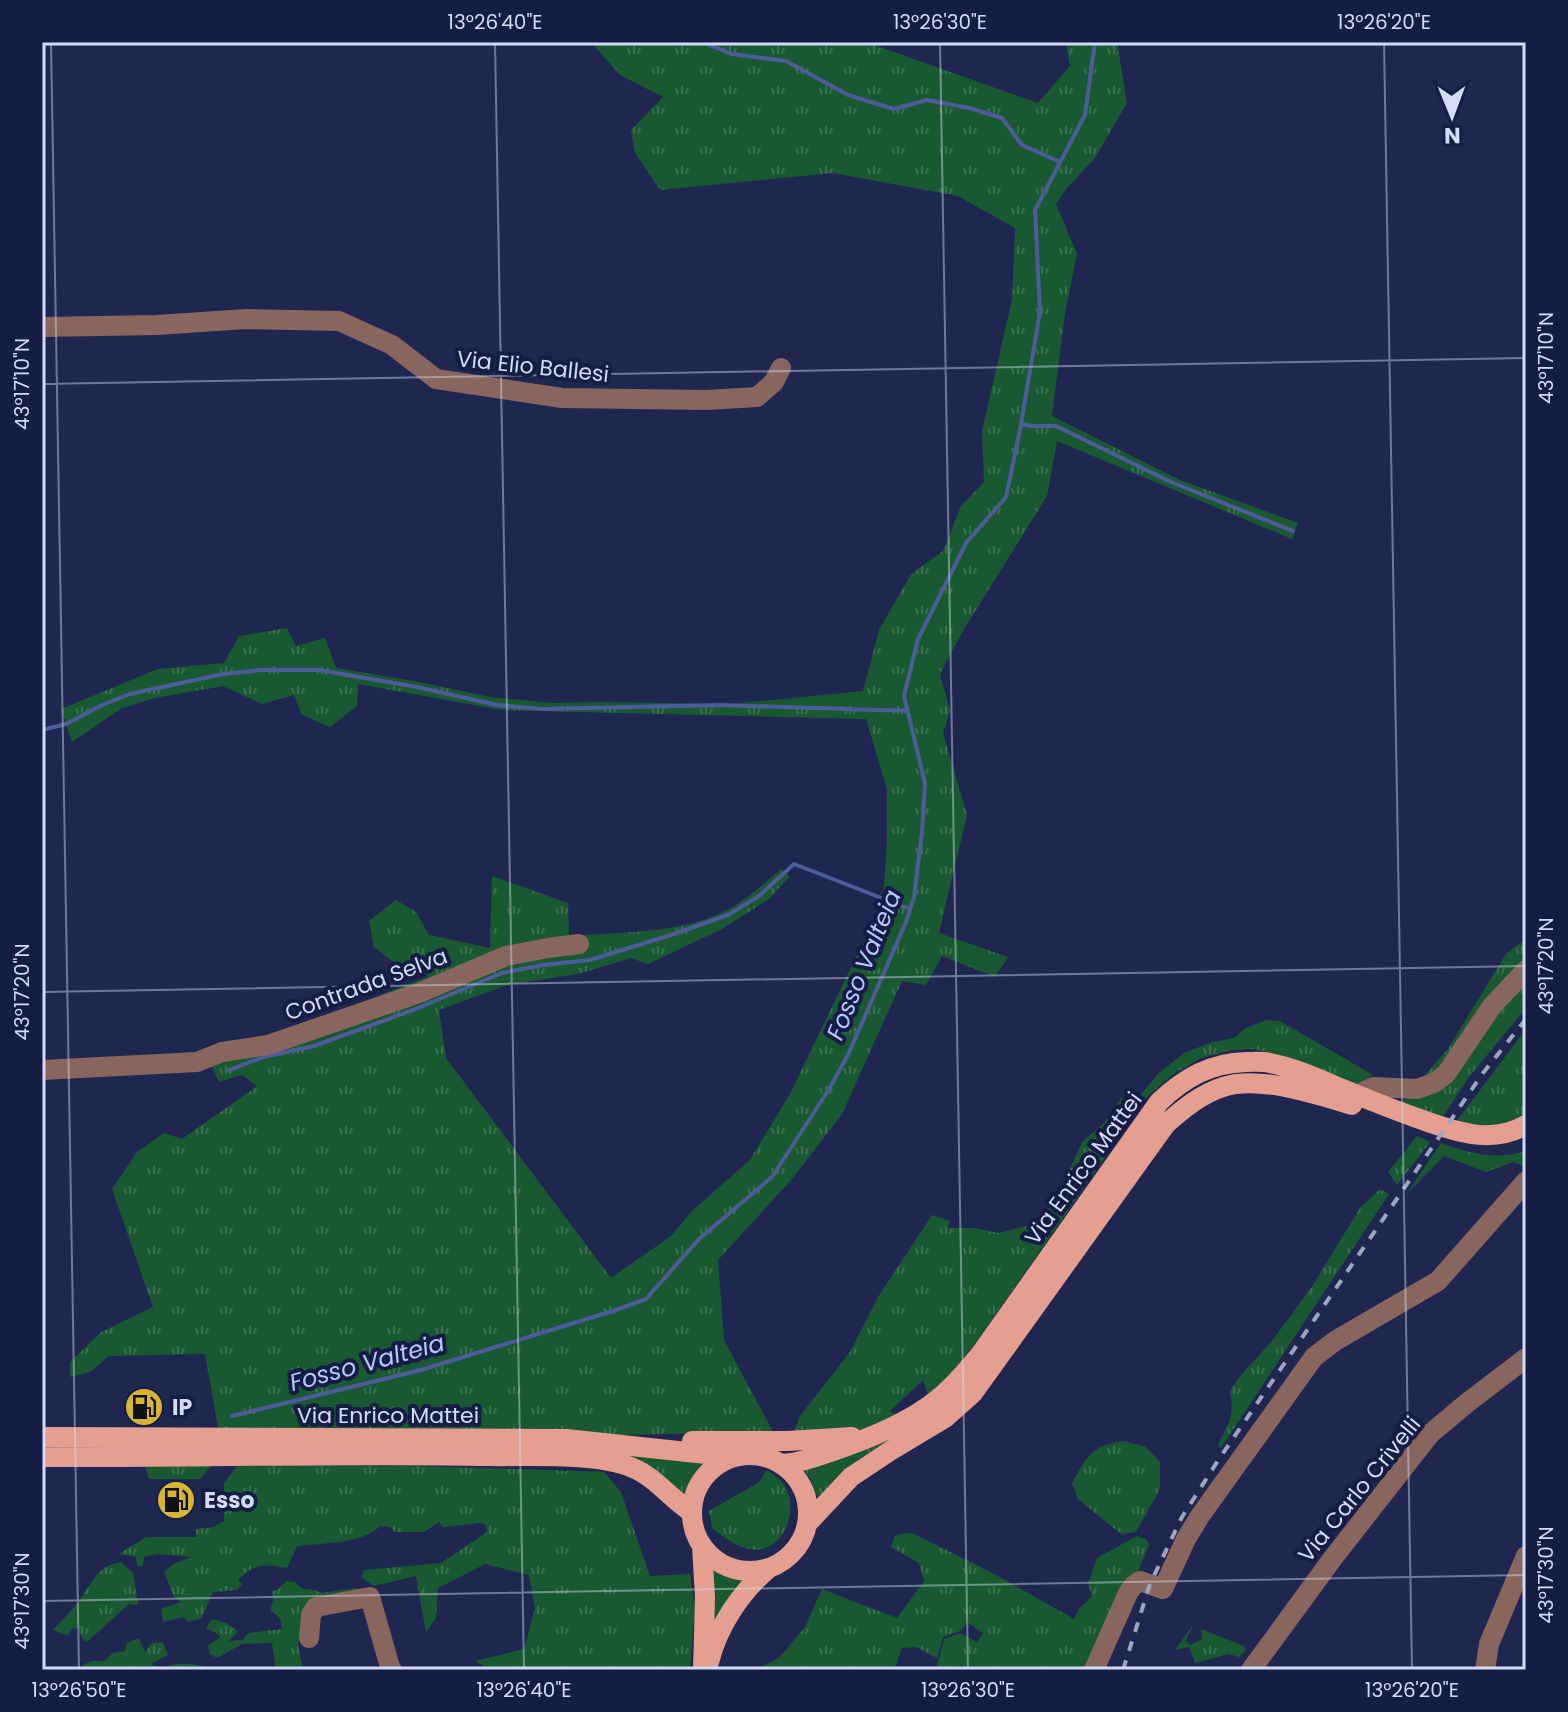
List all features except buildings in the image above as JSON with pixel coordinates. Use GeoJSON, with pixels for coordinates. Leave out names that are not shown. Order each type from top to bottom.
{"type":"FeatureCollection","features":[{"type":"Feature","properties":{"kind":"main road","name":"Via Enrico Mattei"},"geometry":{"type":"LineString","coordinates":[[768,1455],[798,1463],[876,1435],[934,1402],[979,1356],[1159,1102],[1185,1079],[1200,1072],[1225,1064],[1266,1062],[1291,1068],[1448,1129],[1495,1136],[1517,1131],[1526,1125]]}},
{"type":"Feature","properties":{"kind":"main road","name":"Via Enrico Mattei"},"geometry":{"type":"LineString","coordinates":[[807,1524],[851,1477],[945,1418],[973,1393],[1166,1124],[1208,1093],[1234,1084],[1270,1084],[1486,1144],[1506,1143],[1526,1137]]}},
{"type":"Feature","properties":{"kind":"main road"},"geometry":{"type":"LineString","coordinates":[[705,1670],[705,1597],[695,1530],[695,1492],[704,1476],[720,1462],[734,1457],[768,1455],[788,1441],[876,1435]]}},
{"type":"Feature","properties":{"kind":"main road","name":"Via Enrico Mattei"},"geometry":{"type":"LineString","coordinates":[[42,1437],[566,1439],[734,1457]]}},
{"type":"Feature","properties":{"kind":"main road"},"geometry":{"type":"LineString","coordinates":[[566,1439],[768,1455],[791,1471],[803,1489],[808,1511],[807,1524],[798,1546],[780,1563],[768,1568],[750,1571],[729,1568],[713,1559],[695,1530]]}},
{"type":"Feature","properties":{"kind":"main road","name":"Via Enrico Mattei"},"geometry":{"type":"LineString","coordinates":[[42,1457],[463,1456],[593,1459],[634,1468],[653,1480],[681,1506],[695,1530]]}},
{"type":"Feature","properties":{"kind":"main road"},"geometry":{"type":"LineString","coordinates":[[705,1670],[725,1622],[744,1592],[768,1568]]}},
{"type":"Feature","properties":{"kind":"street","name":"Via Elio Ballesi"},"geometry":{"type":"LineString","coordinates":[[42,327],[157,325],[246,319],[339,321],[392,345],[436,379],[562,398],[707,400],[757,397],[774,382],[781,368]]}},
{"type":"Feature","properties":{"kind":"street","name":"Contrada Selva"},"geometry":{"type":"LineString","coordinates":[[42,1070],[197,1062],[222,1052],[268,1045],[419,993],[506,956],[579,944]]}},
{"type":"Feature","properties":{"kind":"street"},"geometry":{"type":"LineString","coordinates":[[1360,1097],[1374,1087],[1417,1089],[1434,1083],[1446,1074],[1492,1006],[1526,970]]}},
{"type":"Feature","properties":{"kind":"street"},"geometry":{"type":"LineString","coordinates":[[1094,1670],[1128,1593],[1140,1581],[1163,1589],[1200,1516],[1314,1357],[1335,1341],[1438,1281],[1526,1181]]}},
{"type":"Feature","properties":{"kind":"street","name":"Via Carlo Crivelli"},"geometry":{"type":"LineString","coordinates":[[1251,1670],[1430,1434],[1526,1358]]}},
{"type":"Feature","properties":{"kind":"street"},"geometry":{"type":"LineString","coordinates":[[1485,1670],[1489,1644],[1526,1556]]}},
{"type":"Feature","properties":{"kind":"street"},"geometry":{"type":"LineString","coordinates":[[309,1638],[311,1615],[316,1607],[370,1597],[392,1670]]}},
{"type":"Feature","properties":{"kind":"green space"},"geometry":{"type":"Polygon","coordinates":[[[591,42],[866,42],[1038,103],[1070,66],[1066,42],[1117,42],[1127,103],[1095,158],[1056,204],[1077,254],[1065,313],[1052,416],[1180,480],[1298,523],[1292,539],[1057,441],[1047,496],[964,629],[940,674],[950,711],[943,733],[967,815],[939,933],[1008,957],[995,977],[942,956],[926,985],[902,981],[842,1114],[792,1179],[718,1260],[724,1340],[773,1432],[561,1436],[219,1433],[205,1354],[109,1356],[90,1372],[70,1377],[70,1362],[101,1332],[153,1307],[112,1189],[137,1152],[164,1133],[182,1139],[257,1086],[242,1075],[219,1082],[210,1062],[429,976],[392,961],[374,947],[369,921],[396,900],[416,912],[429,935],[490,948],[492,876],[568,903],[569,936],[691,924],[734,906],[781,869],[790,876],[769,899],[722,929],[648,964],[631,958],[578,974],[507,985],[439,1010],[446,1058],[611,1278],[671,1236],[693,1210],[749,1161],[790,1094],[883,901],[887,789],[866,719],[502,710],[358,684],[357,706],[330,727],[302,715],[294,695],[262,704],[223,686],[155,698],[122,708],[72,742],[61,709],[158,669],[224,663],[239,636],[287,628],[296,646],[325,638],[336,668],[490,697],[553,703],[731,704],[863,691],[879,630],[911,574],[943,551],[961,506],[984,482],[982,431],[1012,300],[1015,228],[958,196],[833,173],[660,190],[635,153],[631,130],[663,97],[620,75],[591,42]]]}},
{"type":"Feature","properties":{"kind":"green space"},"geometry":{"type":"Polygon","coordinates":[[[1526,939],[1526,963],[1447,1065],[1419,1082],[1447,1050],[1506,954],[1526,939]]]}},
{"type":"Feature","properties":{"kind":"green space"},"geometry":{"type":"Polygon","coordinates":[[[1526,977],[1526,1008],[1469,1077],[1442,1118],[1400,1104],[1413,1093],[1422,1091],[1526,977]]]}},
{"type":"Feature","properties":{"kind":"green space"},"geometry":{"type":"Polygon","coordinates":[[[1266,1020],[1280,1021],[1373,1075],[1355,1087],[1296,1060],[1255,1049],[1233,1050],[1201,1058],[1172,1075],[1149,1095],[981,1335],[940,1384],[928,1394],[923,1380],[890,1411],[899,1416],[854,1433],[794,1432],[800,1416],[850,1352],[878,1297],[932,1215],[950,1221],[947,1228],[974,1228],[999,1233],[1033,1224],[1056,1200],[1082,1142],[1105,1122],[1121,1098],[1135,1101],[1159,1073],[1184,1053],[1236,1037],[1244,1029],[1266,1020]]]}},
{"type":"Feature","properties":{"kind":"green space"},"geometry":{"type":"Polygon","coordinates":[[[1526,1029],[1526,1120],[1494,1130],[1456,1122],[1526,1029]]]}},
{"type":"Feature","properties":{"kind":"green space"},"geometry":{"type":"Polygon","coordinates":[[[1417,1136],[1430,1142],[1397,1185],[1388,1172],[1417,1136]]]}},
{"type":"Feature","properties":{"kind":"green space"},"geometry":{"type":"Polygon","coordinates":[[[1441,1143],[1483,1154],[1504,1155],[1526,1151],[1526,1167],[1513,1162],[1486,1172],[1444,1156],[1405,1196],[1441,1143]]]}},
{"type":"Feature","properties":{"kind":"green space"},"geometry":{"type":"Polygon","coordinates":[[[1380,1189],[1389,1194],[1221,1448],[1218,1445],[1231,1413],[1230,1391],[1313,1285],[1360,1208],[1380,1189]]]}},
{"type":"Feature","properties":{"kind":"green space"},"geometry":{"type":"Polygon","coordinates":[[[890,1437],[859,1459],[818,1499],[803,1469],[890,1437]]]}},
{"type":"Feature","properties":{"kind":"green space"},"geometry":{"type":"Polygon","coordinates":[[[1124,1441],[1146,1447],[1160,1462],[1160,1489],[1136,1532],[1121,1534],[1078,1499],[1072,1483],[1092,1453],[1124,1441]]]}},
{"type":"Feature","properties":{"kind":"green space"},"geometry":{"type":"Polygon","coordinates":[[[605,1452],[705,1462],[692,1477],[684,1495],[605,1452]]]}},
{"type":"Feature","properties":{"kind":"green space"},"geometry":{"type":"Polygon","coordinates":[[[145,1466],[211,1466],[200,1479],[149,1479],[145,1466]]]}},
{"type":"Feature","properties":{"kind":"green space"},"geometry":{"type":"Polygon","coordinates":[[[237,1466],[420,1466],[604,1472],[621,1492],[650,1576],[690,1574],[695,1606],[690,1670],[491,1670],[475,1661],[524,1649],[535,1608],[529,1575],[485,1564],[438,1588],[436,1618],[426,1632],[416,1576],[374,1586],[361,1577],[364,1570],[441,1563],[487,1532],[486,1525],[480,1523],[443,1527],[439,1522],[424,1532],[395,1532],[390,1527],[380,1526],[353,1539],[297,1546],[287,1568],[255,1568],[238,1580],[242,1584],[237,1590],[213,1592],[201,1619],[187,1622],[184,1617],[163,1622],[161,1609],[181,1602],[174,1597],[164,1572],[173,1564],[192,1557],[157,1554],[144,1557],[143,1566],[137,1566],[136,1557],[119,1554],[146,1537],[196,1537],[196,1529],[213,1527],[224,1521],[224,1483],[237,1466]]]}},
{"type":"Feature","properties":{"kind":"green space"},"geometry":{"type":"Polygon","coordinates":[[[767,1470],[787,1490],[790,1500],[788,1521],[779,1539],[771,1545],[748,1549],[712,1528],[709,1511],[759,1482],[767,1470]]]}},
{"type":"Feature","properties":{"kind":"green space"},"geometry":{"type":"Polygon","coordinates":[[[912,1533],[989,1571],[1074,1619],[1092,1596],[1088,1583],[1097,1558],[1137,1536],[1147,1540],[1149,1545],[1089,1670],[936,1670],[944,1639],[960,1633],[977,1642],[983,1633],[967,1622],[961,1631],[943,1637],[937,1658],[916,1647],[902,1648],[894,1670],[755,1670],[779,1658],[805,1627],[822,1589],[897,1618],[924,1581],[919,1563],[891,1547],[895,1535],[912,1533]]]}},
{"type":"Feature","properties":{"kind":"green space"},"geometry":{"type":"Polygon","coordinates":[[[121,1562],[133,1573],[138,1605],[129,1604],[88,1641],[83,1640],[78,1628],[71,1629],[68,1636],[53,1630],[98,1574],[121,1562]]]}},
{"type":"Feature","properties":{"kind":"green space"},"geometry":{"type":"Polygon","coordinates":[[[713,1568],[734,1578],[745,1579],[710,1634],[713,1568]]]}},
{"type":"Feature","properties":{"kind":"green space"},"geometry":{"type":"Polygon","coordinates":[[[287,1581],[322,1593],[356,1588],[361,1592],[303,1618],[298,1645],[303,1670],[276,1670],[272,1643],[242,1644],[217,1658],[210,1654],[208,1645],[220,1638],[206,1628],[212,1619],[238,1631],[229,1641],[243,1640],[248,1633],[282,1629],[280,1618],[270,1610],[272,1591],[287,1581]]]}},
{"type":"Feature","properties":{"kind":"green space"},"geometry":{"type":"Polygon","coordinates":[[[1193,1625],[1186,1640],[1190,1645],[1202,1639],[1201,1629],[1244,1646],[1246,1650],[1239,1657],[1229,1654],[1195,1663],[1189,1647],[1175,1650],[1193,1625]]]}},
{"type":"Feature","properties":{"kind":"green space"},"geometry":{"type":"Polygon","coordinates":[[[139,1638],[145,1652],[152,1643],[163,1642],[168,1655],[151,1664],[192,1664],[213,1670],[70,1670],[72,1667],[82,1669],[83,1665],[92,1661],[105,1661],[113,1653],[125,1651],[127,1643],[139,1638]]]}},
{"type":"Feature","properties":{"kind":"waterway"},"geometry":{"type":"LineString","coordinates":[[702,42],[732,54],[786,61],[848,95],[894,109],[927,100],[1002,118],[1022,145],[1060,162]]}},
{"type":"Feature","properties":{"kind":"waterway","name":"Fosso Valteia"},"geometry":{"type":"LineString","coordinates":[[232,1416],[421,1370],[646,1299],[699,1239],[772,1177],[828,1091],[848,1055],[914,897],[925,783],[904,696],[918,639],[966,543],[1006,497],[1040,312],[1035,210],[1085,115],[1095,42]]}},
{"type":"Feature","properties":{"kind":"waterway"},"geometry":{"type":"LineString","coordinates":[[1021,424],[1056,426],[1171,482],[1293,531]]}},
{"type":"Feature","properties":{"kind":"waterway"},"geometry":{"type":"LineString","coordinates":[[42,730],[66,724],[130,694],[223,674],[262,670],[319,670],[497,705],[543,709],[721,705],[908,711]]}},
{"type":"Feature","properties":{"kind":"waterway"},"geometry":{"type":"LineString","coordinates":[[229,1070],[264,1057],[314,1046],[502,973],[590,960],[728,915],[759,896],[794,864],[910,909]]}},
{"type":"Feature","properties":{"kind":"railway"},"geometry":{"type":"LineString","coordinates":[[1123,1670],[1150,1584],[1182,1517],[1483,1073],[1526,1019]]}},
{"type":"Feature","properties":{"kind":"place","name":"IP"},"geometry":{"type":"Point","coordinates":[144,1407]}},
{"type":"Feature","properties":{"kind":"place","name":"Esso"},"geometry":{"type":"Point","coordinates":[176,1500]}}]}
